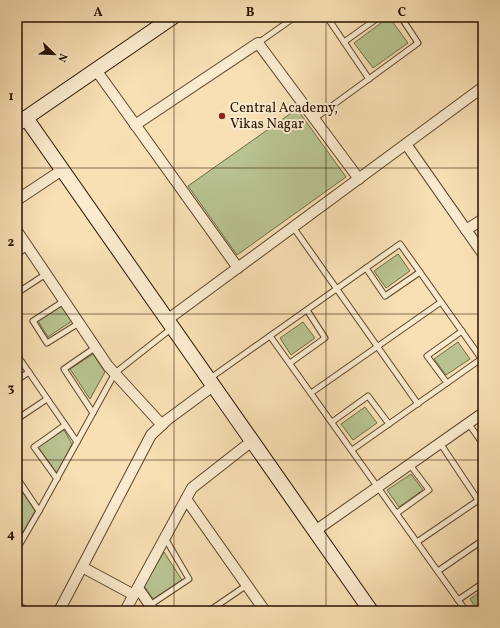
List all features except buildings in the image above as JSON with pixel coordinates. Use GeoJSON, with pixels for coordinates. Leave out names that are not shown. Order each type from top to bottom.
{"type":"FeatureCollection","features":[{"type":"Feature","properties":{"kind":"street"},"geometry":{"type":"LineString","coordinates":[[174,17],[21,121],[62,170],[371,611]]}},
{"type":"Feature","properties":{"kind":"street"},"geometry":{"type":"LineString","coordinates":[[135,125],[258,42],[359,179]]}},
{"type":"Feature","properties":{"kind":"street"},"geometry":{"type":"LineString","coordinates":[[96,70],[238,268]]}},
{"type":"Feature","properties":{"kind":"street"},"geometry":{"type":"LineString","coordinates":[[170,324],[238,268],[483,87]]}},
{"type":"Feature","properties":{"kind":"street"},"geometry":{"type":"LineString","coordinates":[[406,144],[483,254]]}},
{"type":"Feature","properties":{"kind":"street"},"geometry":{"type":"LineString","coordinates":[[17,200],[62,170]]}},
{"type":"Feature","properties":{"kind":"street"},"geometry":{"type":"LineString","coordinates":[[466,230],[483,219]]}},
{"type":"Feature","properties":{"kind":"street"},"geometry":{"type":"LineString","coordinates":[[17,231],[108,366],[162,425]]}},
{"type":"Feature","properties":{"kind":"street"},"geometry":{"type":"LineString","coordinates":[[59,611],[152,435],[211,383]]}},
{"type":"Feature","properties":{"kind":"street"},"geometry":{"type":"LineString","coordinates":[[315,531],[483,413]]}},
{"type":"Feature","properties":{"kind":"street"},"geometry":{"type":"LineString","coordinates":[[125,611],[192,488],[252,441]]}},
{"type":"Feature","properties":{"kind":"street"},"geometry":{"type":"LineString","coordinates":[[186,499],[265,611]]}},
{"type":"Feature","properties":{"kind":"street"},"geometry":{"type":"LineString","coordinates":[[82,567],[136,591],[152,608]]}},
{"type":"Feature","properties":{"kind":"street"},"geometry":{"type":"LineString","coordinates":[[17,607],[23,611]]}},
{"type":"Feature","properties":{"kind":"lane"},"geometry":{"type":"LineString","coordinates":[[258,42],[295,17]]}},
{"type":"Feature","properties":{"kind":"lane"},"geometry":{"type":"LineString","coordinates":[[327,17],[369,79]]}},
{"type":"Feature","properties":{"kind":"lane"},"geometry":{"type":"LineString","coordinates":[[344,42],[379,17]]}},
{"type":"Feature","properties":{"kind":"lane"},"geometry":{"type":"LineString","coordinates":[[314,119],[418,43],[401,17]]}},
{"type":"Feature","properties":{"kind":"lane"},"geometry":{"type":"LineString","coordinates":[[293,227],[418,404]]}},
{"type":"Feature","properties":{"kind":"lane"},"geometry":{"type":"LineString","coordinates":[[211,383],[270,336],[400,244],[482,360],[352,450]]}},
{"type":"Feature","properties":{"kind":"lane"},"geometry":{"type":"LineString","coordinates":[[17,254],[28,247]]}},
{"type":"Feature","properties":{"kind":"lane"},"geometry":{"type":"LineString","coordinates":[[366,268],[385,296],[420,272]]}},
{"type":"Feature","properties":{"kind":"lane"},"geometry":{"type":"LineString","coordinates":[[17,293],[46,274]]}},
{"type":"Feature","properties":{"kind":"lane"},"geometry":{"type":"LineString","coordinates":[[64,301],[33,321],[47,343],[79,323]]}},
{"type":"Feature","properties":{"kind":"lane"},"geometry":{"type":"LineString","coordinates":[[311,393],[441,302]]}},
{"type":"Feature","properties":{"kind":"lane"},"geometry":{"type":"LineString","coordinates":[[290,363],[326,338],[307,310]]}},
{"type":"Feature","properties":{"kind":"lane"},"geometry":{"type":"LineString","coordinates":[[17,547],[39,511],[115,373],[170,324]]}},
{"type":"Feature","properties":{"kind":"lane"},"geometry":{"type":"LineString","coordinates":[[447,383],[427,356],[462,330]]}},
{"type":"Feature","properties":{"kind":"lane"},"geometry":{"type":"LineString","coordinates":[[270,336],[466,611]]}},
{"type":"Feature","properties":{"kind":"lane"},"geometry":{"type":"LineString","coordinates":[[93,413],[64,369],[96,347]]}},
{"type":"Feature","properties":{"kind":"lane"},"geometry":{"type":"LineString","coordinates":[[17,355],[77,442]]}},
{"type":"Feature","properties":{"kind":"lane"},"geometry":{"type":"LineString","coordinates":[[17,380],[29,372]]}},
{"type":"Feature","properties":{"kind":"lane"},"geometry":{"type":"LineString","coordinates":[[332,422],[368,396],[389,424]]}},
{"type":"Feature","properties":{"kind":"lane"},"geometry":{"type":"LineString","coordinates":[[17,419],[47,399]]}},
{"type":"Feature","properties":{"kind":"lane"},"geometry":{"type":"LineString","coordinates":[[468,423],[483,444]]}},
{"type":"Feature","properties":{"kind":"lane"},"geometry":{"type":"LineString","coordinates":[[57,479],[34,447],[65,425]]}},
{"type":"Feature","properties":{"kind":"lane"},"geometry":{"type":"LineString","coordinates":[[417,542],[481,499],[440,443]]}},
{"type":"Feature","properties":{"kind":"lane"},"geometry":{"type":"LineString","coordinates":[[396,513],[429,490],[410,465]]}},
{"type":"Feature","properties":{"kind":"lane"},"geometry":{"type":"LineString","coordinates":[[17,478],[39,511]]}},
{"type":"Feature","properties":{"kind":"lane"},"geometry":{"type":"LineString","coordinates":[[152,608],[189,579],[165,538]]}},
{"type":"Feature","properties":{"kind":"lane"},"geometry":{"type":"LineString","coordinates":[[438,571],[483,540]]}},
{"type":"Feature","properties":{"kind":"lane"},"geometry":{"type":"LineString","coordinates":[[458,600],[483,583]]}},
{"type":"Feature","properties":{"kind":"lane"},"geometry":{"type":"LineString","coordinates":[[209,611],[247,585]]}},
{"type":"Feature","properties":{"kind":"green space"},"geometry":{"type":"Polygon","coordinates":[[[389,17],[408,43],[373,68],[354,43],[389,17]]]}},
{"type":"Feature","properties":{"kind":"green space"},"geometry":{"type":"Polygon","coordinates":[[[297,109],[346,177],[237,255],[188,186],[297,109]]]}},
{"type":"Feature","properties":{"kind":"green space"},"geometry":{"type":"Polygon","coordinates":[[[398,254],[410,271],[386,288],[374,271],[398,254]]]}},
{"type":"Feature","properties":{"kind":"green space"},"geometry":{"type":"Polygon","coordinates":[[[61,306],[72,321],[48,337],[38,321],[61,306]]]}},
{"type":"Feature","properties":{"kind":"green space"},"geometry":{"type":"Polygon","coordinates":[[[303,322],[315,338],[291,355],[280,338],[303,322]]]}},
{"type":"Feature","properties":{"kind":"green space"},"geometry":{"type":"Polygon","coordinates":[[[458,342],[470,359],[446,375],[434,359],[458,342]]]}},
{"type":"Feature","properties":{"kind":"green space"},"geometry":{"type":"Polygon","coordinates":[[[93,354],[105,372],[90,399],[70,369],[93,354]]]}},
{"type":"Feature","properties":{"kind":"green space"},"geometry":{"type":"Polygon","coordinates":[[[365,407],[377,423],[353,440],[341,424],[365,407]]]}},
{"type":"Feature","properties":{"kind":"green space"},"geometry":{"type":"Polygon","coordinates":[[[64,430],[72,444],[57,473],[38,447],[64,430]]]}},
{"type":"Feature","properties":{"kind":"green space"},"geometry":{"type":"Polygon","coordinates":[[[411,474],[423,490],[399,507],[387,490],[411,474]]]}},
{"type":"Feature","properties":{"kind":"green space"},"geometry":{"type":"Polygon","coordinates":[[[17,483],[35,511],[18,541],[17,539],[17,483]]]}},
{"type":"Feature","properties":{"kind":"green space"},"geometry":{"type":"Polygon","coordinates":[[[164,552],[182,580],[153,599],[144,586],[164,552]]]}},
{"type":"Feature","properties":{"kind":"green space"},"geometry":{"type":"Polygon","coordinates":[[[483,590],[483,611],[478,611],[470,599],[483,590]]]}},
{"type":"Feature","properties":{"kind":"place","name":"Central Academy, Vikas Nagar"},"geometry":{"type":"Point","coordinates":[222,116]}}]}
